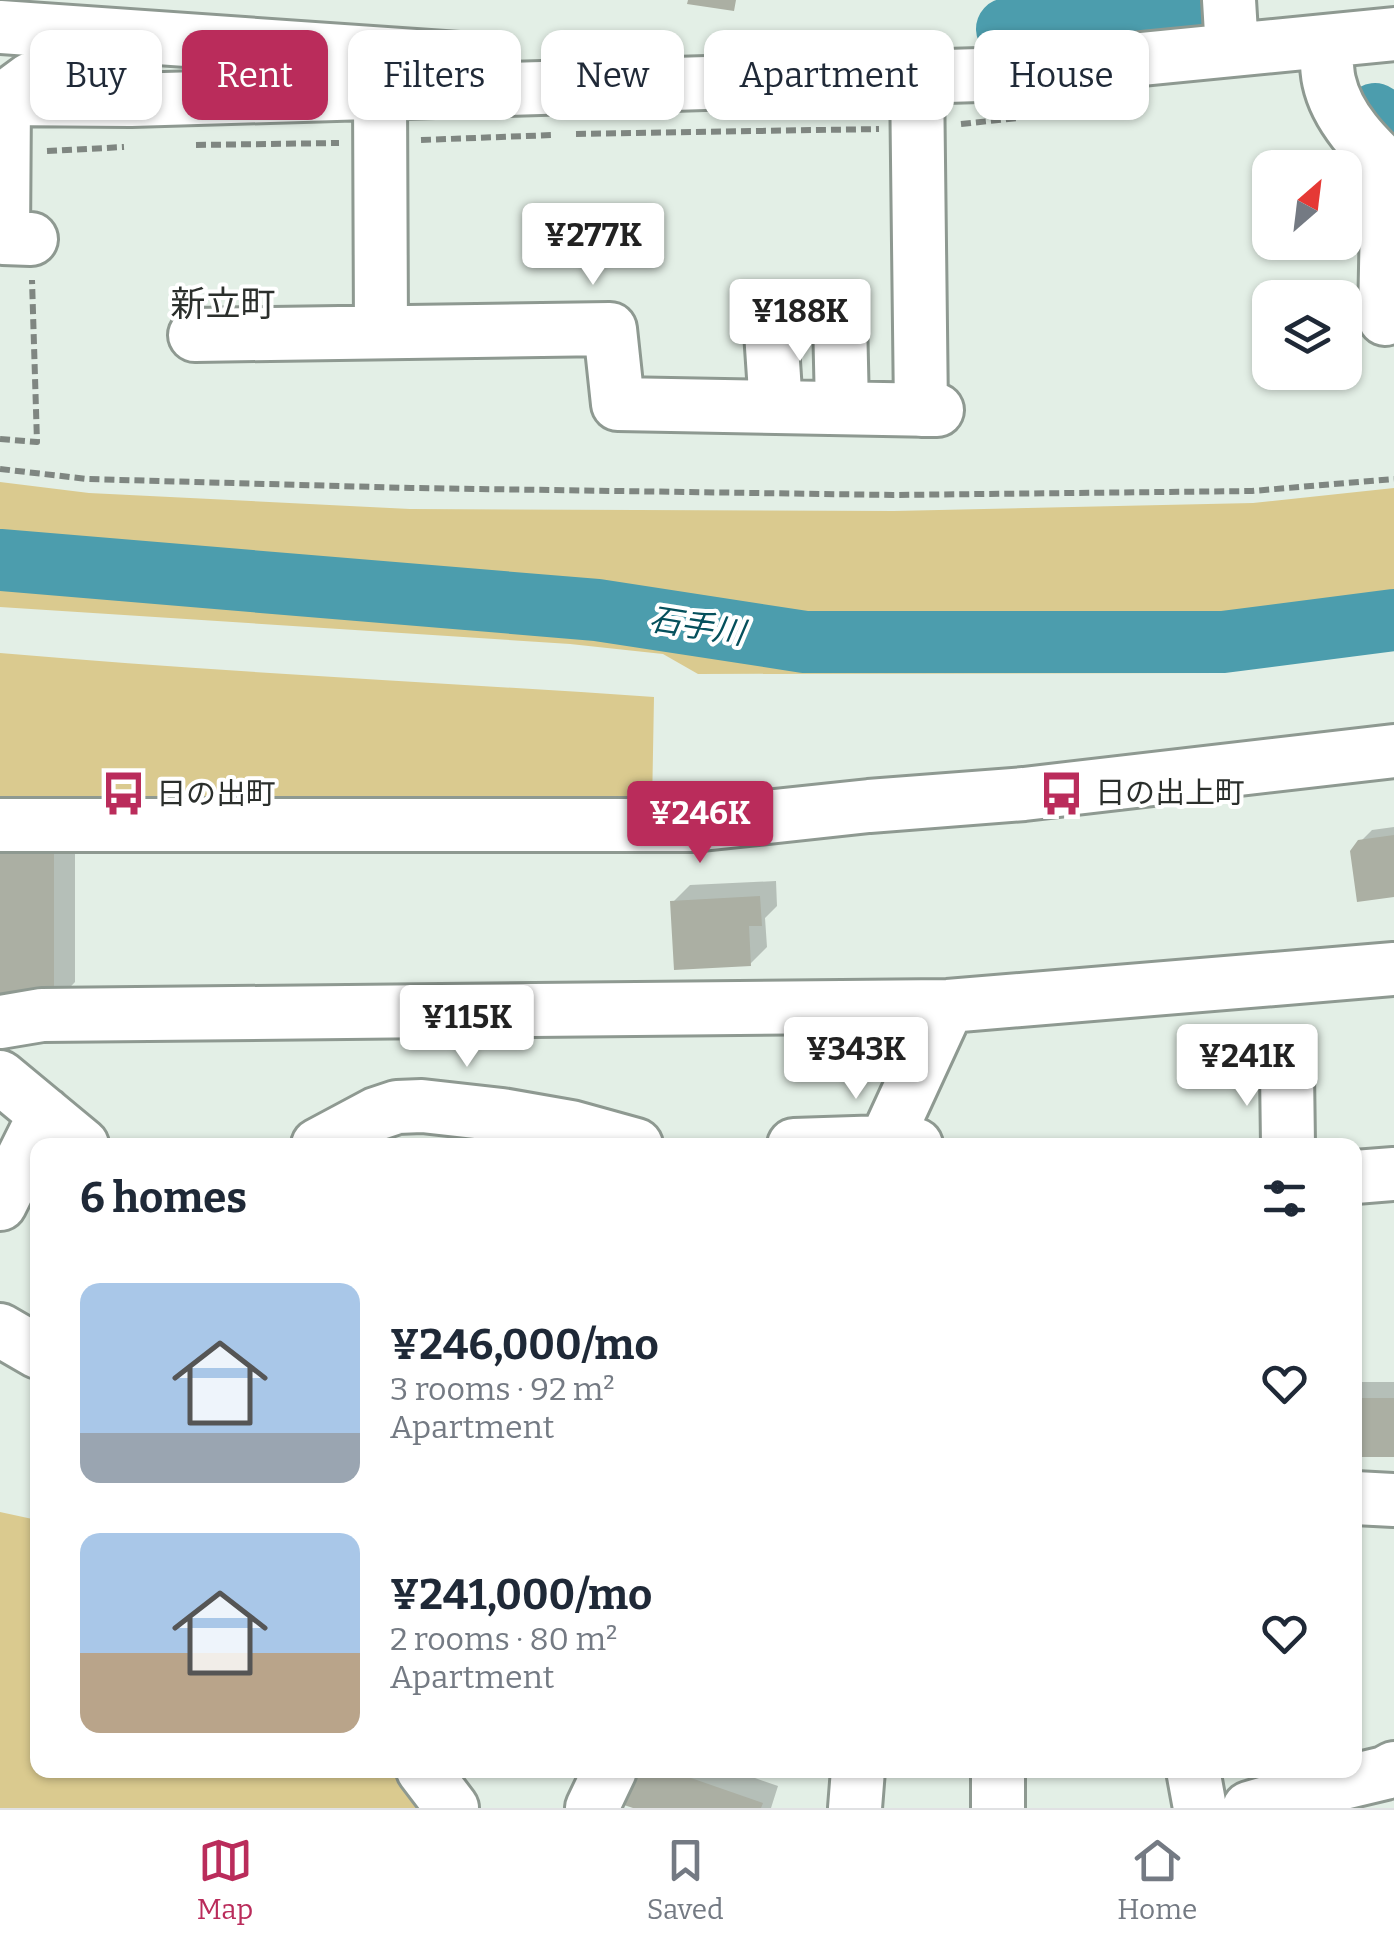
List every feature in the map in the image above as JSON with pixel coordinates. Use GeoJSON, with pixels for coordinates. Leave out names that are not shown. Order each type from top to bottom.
{"type":"FeatureCollection","features":[{"type":"Feature","properties":{"kind":"street"},"geometry":{"type":"LineString","coordinates":[[2,100],[38,74],[254,22]]}},
{"type":"Feature","properties":{"kind":"street"},"geometry":{"type":"LineString","coordinates":[[0,27],[254,22],[374,54],[522,63],[541,83]]}},
{"type":"Feature","properties":{"kind":"street"},"geometry":{"type":"LineString","coordinates":[[954,75],[980,75],[1230,25],[1326,40],[1394,34]]}},
{"type":"Feature","properties":{"kind":"street"},"geometry":{"type":"LineString","coordinates":[[1326,40],[1328,79],[1338,108],[1391,169],[1385,319]]}},
{"type":"Feature","properties":{"kind":"street"},"geometry":{"type":"LineString","coordinates":[[2,100],[348,95]]}},
{"type":"Feature","properties":{"kind":"street"},"geometry":{"type":"LineString","coordinates":[[2,100],[3,238],[31,239]]}},
{"type":"Feature","properties":{"kind":"street"},"geometry":{"type":"LineString","coordinates":[[380,120],[381,332]]}},
{"type":"Feature","properties":{"kind":"street"},"geometry":{"type":"LineString","coordinates":[[195,335],[610,328],[618,404],[929,410],[919,120]]}},
{"type":"Feature","properties":{"kind":"street"},"geometry":{"type":"LineString","coordinates":[[770,316],[776,407]]}},
{"type":"Feature","properties":{"kind":"street"},"geometry":{"type":"LineString","coordinates":[[840,318],[842,408]]}},
{"type":"Feature","properties":{"kind":"street"},"geometry":{"type":"LineString","coordinates":[[0,825],[692,825],[1024,794],[1394,750]]}},
{"type":"Feature","properties":{"kind":"street"},"geometry":{"type":"LineString","coordinates":[[0,1022],[42,1015],[948,1006],[1394,969]]}},
{"type":"Feature","properties":{"kind":"street"},"geometry":{"type":"LineString","coordinates":[[897,1138],[948,1006]]}},
{"type":"Feature","properties":{"kind":"street"},"geometry":{"type":"LineString","coordinates":[[1287,1072],[1288,1138]]}},
{"type":"Feature","properties":{"kind":"street"},"geometry":{"type":"LineString","coordinates":[[0,1076],[63,1130]]}},
{"type":"Feature","properties":{"kind":"street"},"geometry":{"type":"LineString","coordinates":[[331,1138],[376,1114],[397,1107],[422,1106],[536,1121],[611,1138]]}},
{"type":"Feature","properties":{"kind":"street"},"geometry":{"type":"LineString","coordinates":[[0,1204],[30,1169]]}},
{"type":"Feature","properties":{"kind":"street"},"geometry":{"type":"LineString","coordinates":[[1362,1176],[1394,1174]]}},
{"type":"Feature","properties":{"kind":"street"},"geometry":{"type":"LineString","coordinates":[[0,1299],[30,1309]]}},
{"type":"Feature","properties":{"kind":"street"},"geometry":{"type":"LineString","coordinates":[[0,1330],[30,1347]]}},
{"type":"Feature","properties":{"kind":"street"},"geometry":{"type":"LineString","coordinates":[[1362,1498],[1394,1500]]}},
{"type":"Feature","properties":{"kind":"street"},"geometry":{"type":"LineString","coordinates":[[1362,1778],[1394,1768]]}},
{"type":"Feature","properties":{"kind":"street"},"geometry":{"type":"LineString","coordinates":[[429,1778],[452,1808]]}},
{"type":"Feature","properties":{"kind":"street"},"geometry":{"type":"LineString","coordinates":[[592,1808],[606,1778]]}},
{"type":"Feature","properties":{"kind":"street"},"geometry":{"type":"LineString","coordinates":[[855,1808],[857,1778]]}},
{"type":"Feature","properties":{"kind":"street"},"geometry":{"type":"LineString","coordinates":[[998,1778],[998,1808]]}},
{"type":"Feature","properties":{"kind":"street"},"geometry":{"type":"LineString","coordinates":[[1205,1800],[1296,1794],[1361,1778]]}},
{"type":"Feature","properties":{"kind":"path"},"geometry":{"type":"LineString","coordinates":[[0,438],[37,442],[31,239]]}},
{"type":"Feature","properties":{"kind":"path"},"geometry":{"type":"LineString","coordinates":[[0,469],[87,479],[163,482],[893,495],[1252,491],[1394,479]]}},
{"type":"Feature","properties":{"kind":"shaded area"},"geometry":{"type":"Polygon","coordinates":[[[0,482],[89,493],[410,509],[894,511],[1253,503],[1394,488],[1394,648],[1220,673],[698,674],[663,654],[570,644],[0,607],[0,482]]]}},
{"type":"Feature","properties":{"kind":"shaded area"},"geometry":{"type":"Polygon","coordinates":[[[0,653],[654,697],[652,807],[0,806],[0,653]]]}},
{"type":"Feature","properties":{"kind":"shaded area"},"geometry":{"type":"Polygon","coordinates":[[[0,1512],[30,1518],[30,1778],[398,1778],[421,1808],[0,1808],[0,1512]]]}},
{"type":"Feature","properties":{"kind":"building"},"geometry":{"type":"Polygon","coordinates":[[[688,0],[736,0],[734,11],[687,4],[688,0]]]}},
{"type":"Feature","properties":{"kind":"building"},"geometry":{"type":"Polygon","coordinates":[[[1394,835],[1394,897],[1357,902],[1350,851],[1358,840],[1394,835]]]}},
{"type":"Feature","properties":{"kind":"building"},"geometry":{"type":"Polygon","coordinates":[[[0,853],[54,853],[54,1007],[0,1007],[0,853]]]}},
{"type":"Feature","properties":{"kind":"building"},"geometry":{"type":"Polygon","coordinates":[[[760,896],[762,926],[749,926],[751,966],[674,970],[670,901],[760,896]]]}},
{"type":"Feature","properties":{"kind":"building"},"geometry":{"type":"Polygon","coordinates":[[[1362,1398],[1394,1398],[1394,1457],[1362,1457],[1362,1398]]]}},
{"type":"Feature","properties":{"kind":"building"},"geometry":{"type":"Polygon","coordinates":[[[629,1778],[691,1778],[763,1803],[761,1808],[633,1808],[621,1804],[629,1778]]]}},
{"type":"Feature","properties":{"kind":"waterway"},"geometry":{"type":"LineString","coordinates":[[1007,29],[1184,22]]}},
{"type":"Feature","properties":{"kind":"waterway"},"geometry":{"type":"LineString","coordinates":[[1375,114],[1394,129]]}},
{"type":"Feature","properties":{"kind":"waterway","name":"石手川"},"geometry":{"type":"LineString","coordinates":[[0,560],[597,610],[805,642],[1223,642],[1394,620]]}},
{"type":"Feature","properties":{"kind":"place","name":"日の出上町"},"geometry":{"type":"Point","coordinates":[1062,793]}},
{"type":"Feature","properties":{"kind":"place","name":"日の出町"},"geometry":{"type":"Point","coordinates":[123,794]}},
{"type":"Feature","properties":{"kind":"district","name":"新立町"},"geometry":{"type":"Point","coordinates":[223,304]}}]}
